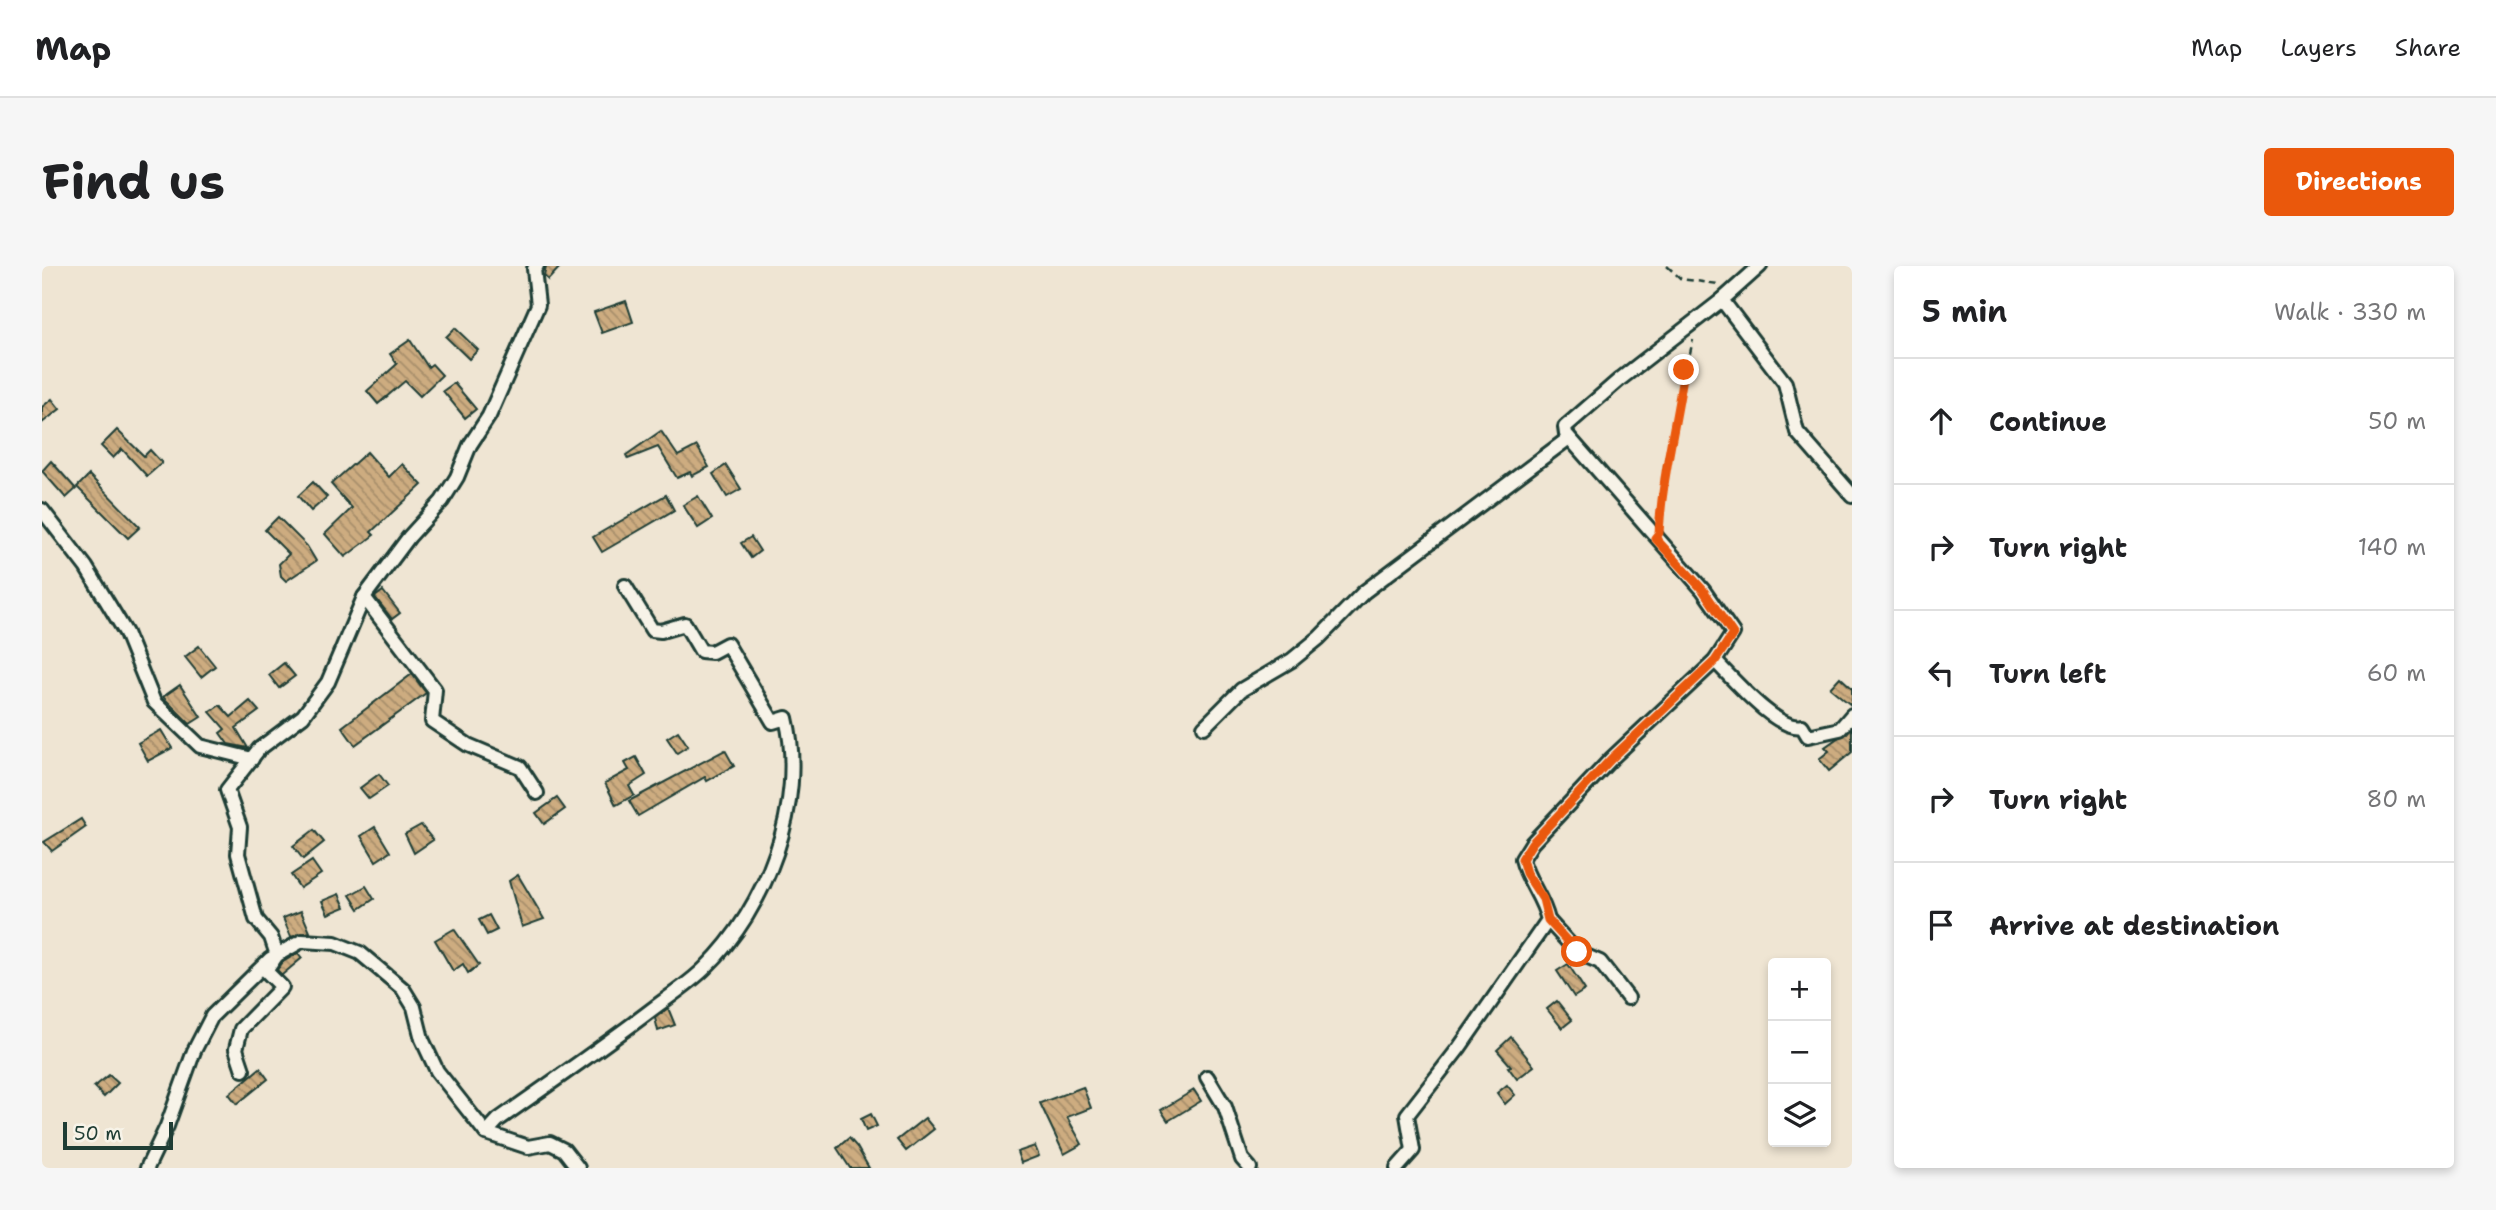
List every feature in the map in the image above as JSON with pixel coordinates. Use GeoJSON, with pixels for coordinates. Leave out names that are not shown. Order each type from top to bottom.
{"type":"FeatureCollection","features":[{"type":"Feature","properties":{"kind":"street"},"geometry":{"type":"LineString","coordinates":[[1628,998],[1600,962],[1577,952],[1548,920],[1543,899],[1526,873],[1522,859],[1532,843],[1612,758],[1715,661],[1733,634],[1703,590],[1569,438],[1565,427],[1760,266]]}},
{"type":"Feature","properties":{"kind":"street"},"geometry":{"type":"LineString","coordinates":[[277,955],[271,937],[256,919],[238,854],[240,828],[227,790],[251,759],[303,716],[328,682],[363,597],[409,537],[442,500],[489,416],[538,305],[534,267]]}},
{"type":"Feature","properties":{"kind":"street"},"geometry":{"type":"LineString","coordinates":[[1722,300],[1785,383],[1797,432],[1852,495]]}},
{"type":"Feature","properties":{"kind":"street"},"geometry":{"type":"LineString","coordinates":[[1204,727],[1241,690],[1292,660],[1319,638],[1364,592],[1569,438]]}},
{"type":"Feature","properties":{"kind":"street"},"geometry":{"type":"LineString","coordinates":[[42,510],[86,567],[126,632],[154,702],[200,746],[251,759]]}},
{"type":"Feature","properties":{"kind":"street"},"geometry":{"type":"LineString","coordinates":[[486,1133],[498,1120],[600,1050],[705,968],[737,929],[763,886],[778,849],[789,806],[786,718],[773,722],[727,644],[712,652],[701,651],[685,624],[661,631],[652,630],[625,586]]}},
{"type":"Feature","properties":{"kind":"street"},"geometry":{"type":"LineString","coordinates":[[363,597],[435,690],[432,721],[468,745],[520,766],[537,793]]}},
{"type":"Feature","properties":{"kind":"street"},"geometry":{"type":"LineString","coordinates":[[1715,661],[1761,707],[1783,722],[1796,727],[1802,726],[1808,736],[1840,729],[1852,715]]}},
{"type":"Feature","properties":{"kind":"street"},"geometry":{"type":"LineString","coordinates":[[1397,1168],[1413,1150],[1408,1134],[1407,1115],[1459,1048],[1548,920]]}},
{"type":"Feature","properties":{"kind":"street"},"geometry":{"type":"LineString","coordinates":[[147,1168],[167,1126],[194,1051],[212,1016],[277,955],[302,941],[335,943],[360,953],[404,989],[414,1007],[422,1039],[437,1071],[486,1133],[528,1147],[550,1143],[564,1150],[578,1168]]}},
{"type":"Feature","properties":{"kind":"street"},"geometry":{"type":"LineString","coordinates":[[243,1070],[236,1049],[241,1029],[282,987],[266,971],[277,955]]}},
{"type":"Feature","properties":{"kind":"street"},"geometry":{"type":"LineString","coordinates":[[1207,1077],[1225,1107],[1242,1159],[1250,1168]]}},
{"type":"Feature","properties":{"kind":"path"},"geometry":{"type":"LineString","coordinates":[[1667,266],[1681,279],[1716,285],[1742,282]]}},
{"type":"Feature","properties":{"kind":"path"},"geometry":{"type":"LineString","coordinates":[[1655,538],[1659,533],[1665,464],[1693,338]]}},
{"type":"Feature","properties":{"kind":"building"},"geometry":{"type":"Polygon","coordinates":[[[546,266],[561,266],[548,280],[544,276],[546,266]]]}},
{"type":"Feature","properties":{"kind":"building"},"geometry":{"type":"Polygon","coordinates":[[[626,301],[633,322],[602,333],[594,312],[626,301]]]}},
{"type":"Feature","properties":{"kind":"building"},"geometry":{"type":"Polygon","coordinates":[[[455,328],[478,350],[469,359],[446,337],[455,328]]]}},
{"type":"Feature","properties":{"kind":"building"},"geometry":{"type":"Polygon","coordinates":[[[410,340],[428,367],[432,364],[442,375],[420,396],[405,381],[378,404],[367,391],[397,364],[390,354],[410,340]]]}},
{"type":"Feature","properties":{"kind":"building"},"geometry":{"type":"Polygon","coordinates":[[[454,383],[476,409],[465,418],[443,391],[454,383]]]}},
{"type":"Feature","properties":{"kind":"building"},"geometry":{"type":"Polygon","coordinates":[[[52,399],[60,409],[42,423],[42,407],[52,399]]]}},
{"type":"Feature","properties":{"kind":"building"},"geometry":{"type":"Polygon","coordinates":[[[117,430],[144,456],[150,450],[162,463],[147,476],[122,449],[113,458],[101,446],[117,430]]]}},
{"type":"Feature","properties":{"kind":"building"},"geometry":{"type":"Polygon","coordinates":[[[661,431],[678,456],[697,446],[709,467],[692,476],[690,472],[677,478],[658,447],[628,459],[626,455],[661,431]]]}},
{"type":"Feature","properties":{"kind":"building"},"geometry":{"type":"Polygon","coordinates":[[[367,452],[389,477],[402,464],[422,485],[371,532],[374,535],[345,557],[325,534],[352,508],[331,484],[367,452]]]}},
{"type":"Feature","properties":{"kind":"building"},"geometry":{"type":"Polygon","coordinates":[[[51,461],[76,489],[66,498],[42,471],[51,461]]]}},
{"type":"Feature","properties":{"kind":"building"},"geometry":{"type":"Polygon","coordinates":[[[726,465],[741,489],[727,497],[713,474],[726,465]]]}},
{"type":"Feature","properties":{"kind":"building"},"geometry":{"type":"Polygon","coordinates":[[[89,475],[140,527],[128,538],[77,487],[89,475]]]}},
{"type":"Feature","properties":{"kind":"building"},"geometry":{"type":"Polygon","coordinates":[[[313,482],[327,497],[311,511],[298,496],[313,482]]]}},
{"type":"Feature","properties":{"kind":"building"},"geometry":{"type":"Polygon","coordinates":[[[666,495],[674,510],[602,552],[593,537],[666,495]]]}},
{"type":"Feature","properties":{"kind":"building"},"geometry":{"type":"Polygon","coordinates":[[[698,496],[712,519],[698,528],[683,505],[698,496]]]}},
{"type":"Feature","properties":{"kind":"building"},"geometry":{"type":"Polygon","coordinates":[[[278,517],[307,546],[316,561],[286,581],[281,576],[279,564],[289,554],[265,530],[278,517]]]}},
{"type":"Feature","properties":{"kind":"building"},"geometry":{"type":"Polygon","coordinates":[[[751,537],[760,551],[751,558],[741,543],[751,537]]]}},
{"type":"Feature","properties":{"kind":"building"},"geometry":{"type":"Polygon","coordinates":[[[383,591],[400,613],[392,619],[375,597],[383,591]]]}},
{"type":"Feature","properties":{"kind":"building"},"geometry":{"type":"Polygon","coordinates":[[[199,646],[215,666],[201,677],[185,657],[199,646]]]}},
{"type":"Feature","properties":{"kind":"building"},"geometry":{"type":"Polygon","coordinates":[[[284,663],[295,676],[279,688],[269,675],[284,663]]]}},
{"type":"Feature","properties":{"kind":"building"},"geometry":{"type":"Polygon","coordinates":[[[412,674],[426,693],[355,745],[342,727],[412,674]]]}},
{"type":"Feature","properties":{"kind":"building"},"geometry":{"type":"Polygon","coordinates":[[[1840,677],[1852,688],[1852,706],[1830,688],[1840,677]]]}},
{"type":"Feature","properties":{"kind":"building"},"geometry":{"type":"Polygon","coordinates":[[[180,685],[201,717],[190,724],[163,697],[180,685]]]}},
{"type":"Feature","properties":{"kind":"building"},"geometry":{"type":"Polygon","coordinates":[[[250,701],[259,711],[236,728],[248,748],[228,744],[220,733],[225,729],[210,712],[220,705],[231,717],[250,701]]]}},
{"type":"Feature","properties":{"kind":"building"},"geometry":{"type":"Polygon","coordinates":[[[1852,728],[1852,752],[1829,771],[1819,759],[1829,751],[1825,747],[1852,728]]]}},
{"type":"Feature","properties":{"kind":"building"},"geometry":{"type":"Polygon","coordinates":[[[161,730],[172,748],[148,761],[138,743],[161,730]]]}},
{"type":"Feature","properties":{"kind":"building"},"geometry":{"type":"Polygon","coordinates":[[[678,731],[688,746],[677,753],[667,738],[678,731]]]}},
{"type":"Feature","properties":{"kind":"building"},"geometry":{"type":"Polygon","coordinates":[[[725,750],[734,766],[707,781],[705,777],[638,816],[629,801],[725,750]]]}},
{"type":"Feature","properties":{"kind":"building"},"geometry":{"type":"Polygon","coordinates":[[[636,757],[646,775],[629,786],[634,795],[616,805],[605,783],[629,770],[625,763],[636,757]]]}},
{"type":"Feature","properties":{"kind":"building"},"geometry":{"type":"Polygon","coordinates":[[[379,774],[388,786],[369,799],[360,788],[379,774]]]}},
{"type":"Feature","properties":{"kind":"building"},"geometry":{"type":"Polygon","coordinates":[[[557,798],[565,809],[544,824],[536,813],[557,798]]]}},
{"type":"Feature","properties":{"kind":"building"},"geometry":{"type":"Polygon","coordinates":[[[81,819],[86,827],[52,851],[44,842],[81,819]]]}},
{"type":"Feature","properties":{"kind":"building"},"geometry":{"type":"Polygon","coordinates":[[[421,825],[433,840],[414,853],[405,834],[421,825]]]}},
{"type":"Feature","properties":{"kind":"building"},"geometry":{"type":"Polygon","coordinates":[[[375,827],[390,852],[376,861],[361,836],[375,827]]]}},
{"type":"Feature","properties":{"kind":"building"},"geometry":{"type":"Polygon","coordinates":[[[314,830],[324,842],[303,859],[293,846],[314,830]]]}},
{"type":"Feature","properties":{"kind":"building"},"geometry":{"type":"Polygon","coordinates":[[[312,861],[321,874],[300,888],[291,875],[312,861]]]}},
{"type":"Feature","properties":{"kind":"building"},"geometry":{"type":"Polygon","coordinates":[[[518,875],[544,919],[522,927],[509,881],[518,875]]]}},
{"type":"Feature","properties":{"kind":"building"},"geometry":{"type":"Polygon","coordinates":[[[366,886],[374,899],[359,909],[350,895],[366,886]]]}},
{"type":"Feature","properties":{"kind":"building"},"geometry":{"type":"Polygon","coordinates":[[[339,894],[345,907],[328,914],[322,901],[339,894]]]}},
{"type":"Feature","properties":{"kind":"building"},"geometry":{"type":"Polygon","coordinates":[[[301,911],[310,932],[291,937],[283,918],[301,911]]]}},
{"type":"Feature","properties":{"kind":"building"},"geometry":{"type":"Polygon","coordinates":[[[489,915],[497,930],[487,935],[479,920],[489,915]]]}},
{"type":"Feature","properties":{"kind":"building"},"geometry":{"type":"Polygon","coordinates":[[[454,929],[479,965],[468,973],[463,964],[453,971],[435,940],[454,929]]]}},
{"type":"Feature","properties":{"kind":"building"},"geometry":{"type":"Polygon","coordinates":[[[298,953],[302,958],[282,975],[277,970],[283,962],[298,953]]]}},
{"type":"Feature","properties":{"kind":"building"},"geometry":{"type":"Polygon","coordinates":[[[1568,964],[1585,990],[1574,997],[1557,971],[1568,964]]]}},
{"type":"Feature","properties":{"kind":"building"},"geometry":{"type":"Polygon","coordinates":[[[1557,1001],[1572,1020],[1562,1028],[1547,1009],[1557,1001]]]}},
{"type":"Feature","properties":{"kind":"building"},"geometry":{"type":"Polygon","coordinates":[[[668,1008],[675,1025],[658,1031],[655,1018],[668,1008]]]}},
{"type":"Feature","properties":{"kind":"building"},"geometry":{"type":"Polygon","coordinates":[[[1511,1037],[1534,1066],[1517,1079],[1508,1067],[1511,1066],[1497,1050],[1511,1037]]]}},
{"type":"Feature","properties":{"kind":"building"},"geometry":{"type":"Polygon","coordinates":[[[260,1068],[268,1079],[237,1104],[229,1094],[260,1068]]]}},
{"type":"Feature","properties":{"kind":"building"},"geometry":{"type":"Polygon","coordinates":[[[109,1075],[118,1083],[104,1097],[94,1087],[109,1075]]]}},
{"type":"Feature","properties":{"kind":"building"},"geometry":{"type":"Polygon","coordinates":[[[1507,1085],[1515,1095],[1505,1104],[1497,1093],[1507,1085]]]}},
{"type":"Feature","properties":{"kind":"building"},"geometry":{"type":"Polygon","coordinates":[[[1083,1087],[1091,1108],[1067,1117],[1082,1144],[1064,1154],[1040,1103],[1083,1087]]]}},
{"type":"Feature","properties":{"kind":"building"},"geometry":{"type":"Polygon","coordinates":[[[1194,1090],[1201,1101],[1168,1121],[1161,1110],[1194,1090]]]}},
{"type":"Feature","properties":{"kind":"building"},"geometry":{"type":"Polygon","coordinates":[[[871,1114],[877,1126],[866,1131],[861,1119],[871,1114]]]}},
{"type":"Feature","properties":{"kind":"building"},"geometry":{"type":"Polygon","coordinates":[[[925,1118],[934,1129],[906,1151],[897,1140],[925,1118]]]}},
{"type":"Feature","properties":{"kind":"building"},"geometry":{"type":"Polygon","coordinates":[[[849,1138],[869,1168],[850,1168],[837,1148],[849,1138]]]}},
{"type":"Feature","properties":{"kind":"building"},"geometry":{"type":"Polygon","coordinates":[[[1035,1146],[1039,1156],[1021,1163],[1017,1152],[1035,1146]]]}},
{"type":"Feature","properties":{"kind":"route"},"geometry":{"type":"LineString","coordinates":[[1577,952],[1548,920],[1543,899],[1526,873],[1522,859],[1532,843],[1612,758],[1715,661],[1733,634],[1703,590],[1655,538],[1659,533],[1665,464],[1672,427],[1678,414],[1684,370]]}}]}
